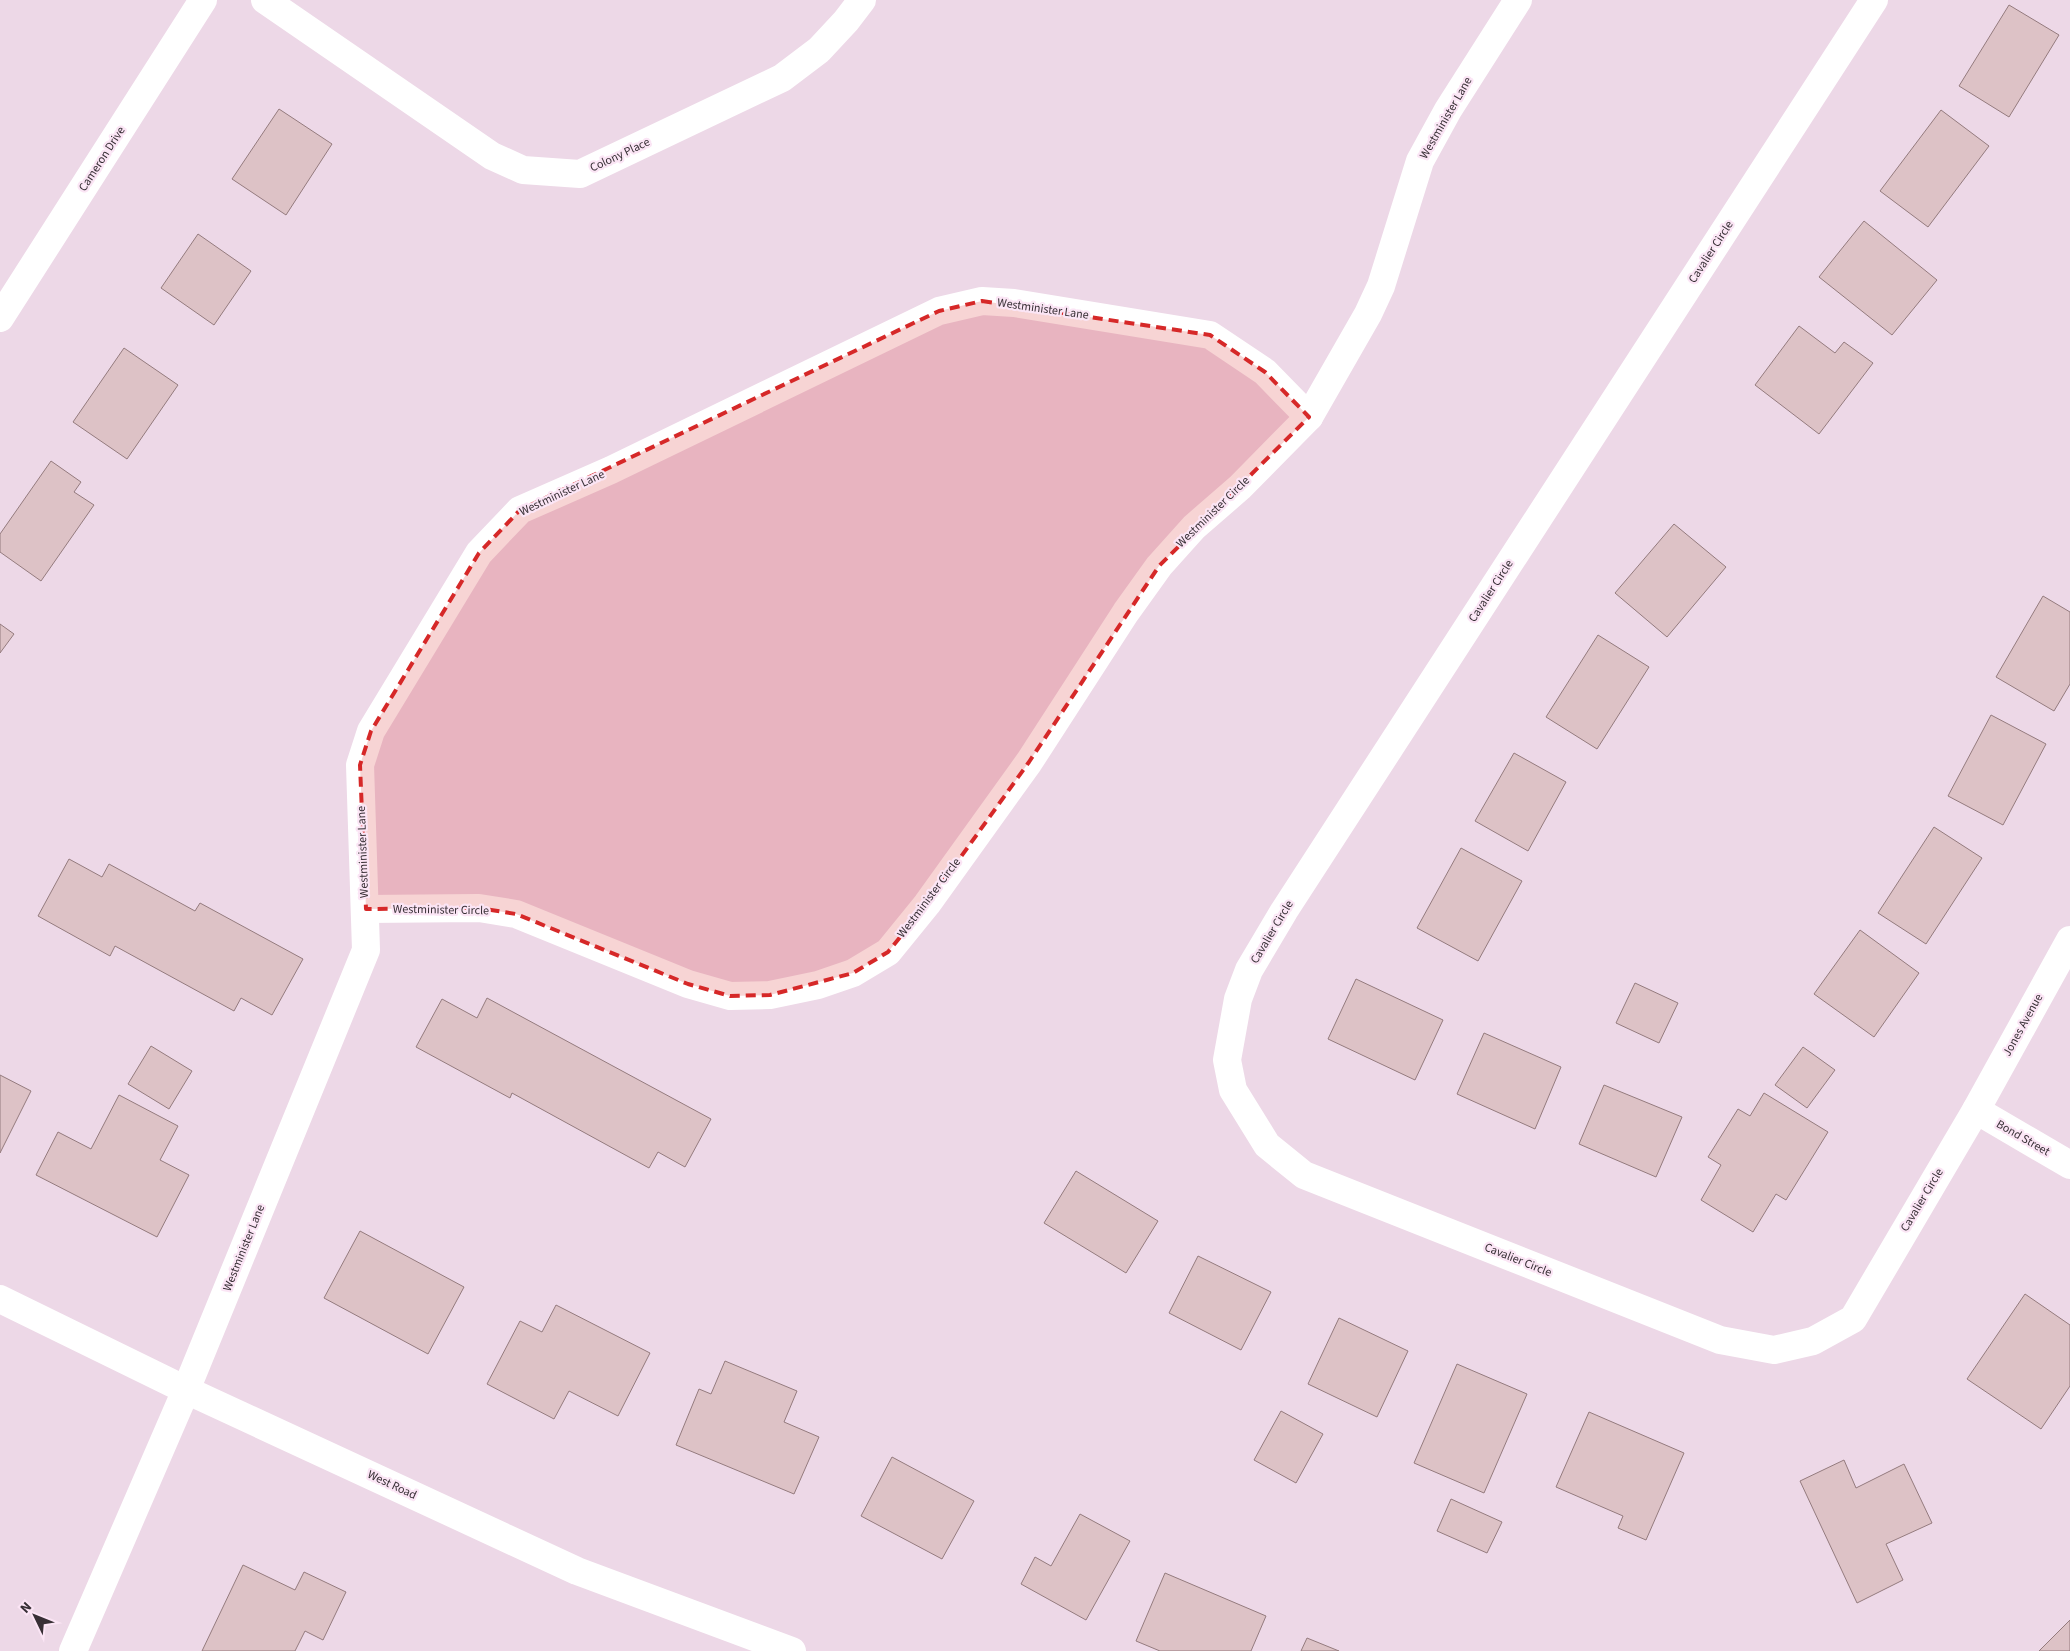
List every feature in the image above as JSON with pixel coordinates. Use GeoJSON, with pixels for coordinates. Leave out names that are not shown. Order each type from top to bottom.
{"type":"FeatureCollection","features":[{"type":"Feature","properties":{"kind":"street","name":"Cameron Drive"},"geometry":{"type":"LineString","coordinates":[[0,318],[203,0]]}},
{"type":"Feature","properties":{"kind":"street","name":"Colony Place"},"geometry":{"type":"LineString","coordinates":[[265,0],[492,156],[523,170],[580,174],[782,78],[819,50],[846,21],[862,0]]}},
{"type":"Feature","properties":{"kind":"street","name":"Westminister Lane"},"geometry":{"type":"LineString","coordinates":[[73,1651],[186,1390],[366,950],[360,765],[371,730],[479,553],[520,510],[611,470],[939,311],[982,301],[1014,303],[1210,335],[1265,372],[1309,417],[1368,314],[1381,286],[1420,161],[1448,110],[1518,0]]}},
{"type":"Feature","properties":{"kind":"street","name":"Cavalier Circle"},"geometry":{"type":"LineString","coordinates":[[1874,0],[1284,911],[1248,970],[1238,999],[1227,1060],[1233,1090],[1267,1144],[1304,1175],[1720,1340],[1774,1350],[1813,1342],[1852,1318],[1976,1110]]}},
{"type":"Feature","properties":{"kind":"street","name":"Westminister Circle"},"geometry":{"type":"LineString","coordinates":[[366,909],[479,908],[516,914],[688,984],[730,996],[770,995],[818,985],[853,973],[888,952],[927,904],[1029,762],[1120,620],[1159,566],[1194,527],[1240,487],[1309,417]]}},
{"type":"Feature","properties":{"kind":"street","name":"Jones Avenue"},"geometry":{"type":"LineString","coordinates":[[1976,1110],[2070,940]]}},
{"type":"Feature","properties":{"kind":"street","name":"Bond Street"},"geometry":{"type":"LineString","coordinates":[[1976,1110],[2070,1165]]}},
{"type":"Feature","properties":{"kind":"street","name":"West Road"},"geometry":{"type":"LineString","coordinates":[[0,1298],[186,1390],[577,1571],[792,1651]]}},
{"type":"Feature","properties":{"kind":"highlighted area"},"geometry":{"type":"Polygon","coordinates":[[[982,301],[1210,335],[1265,372],[1309,417],[1159,566],[1029,762],[927,904],[888,952],[853,973],[770,995],[730,996],[688,984],[516,914],[479,908],[366,909],[360,765],[371,731],[479,553],[520,510],[939,311],[982,301]]]}},
{"type":"Feature","properties":{"kind":"building"},"geometry":{"type":"Polygon","coordinates":[[[2009,5],[2059,35],[2009,117],[1959,86],[2009,5]]]}},
{"type":"Feature","properties":{"kind":"building"},"geometry":{"type":"Polygon","coordinates":[[[279,109],[332,144],[286,215],[232,179],[279,109]]]}},
{"type":"Feature","properties":{"kind":"building"},"geometry":{"type":"Polygon","coordinates":[[[1941,110],[1989,146],[1928,227],[1880,191],[1941,110]]]}},
{"type":"Feature","properties":{"kind":"building"},"geometry":{"type":"Polygon","coordinates":[[[1864,221],[1937,280],[1892,335],[1819,277],[1864,221]]]}},
{"type":"Feature","properties":{"kind":"building"},"geometry":{"type":"Polygon","coordinates":[[[198,234],[251,271],[214,325],[161,288],[198,234]]]}},
{"type":"Feature","properties":{"kind":"building"},"geometry":{"type":"Polygon","coordinates":[[[1799,326],[1835,353],[1844,342],[1873,363],[1819,434],[1755,385],[1799,326]]]}},
{"type":"Feature","properties":{"kind":"building"},"geometry":{"type":"Polygon","coordinates":[[[124,348],[178,385],[127,459],[73,422],[124,348]]]}},
{"type":"Feature","properties":{"kind":"building"},"geometry":{"type":"Polygon","coordinates":[[[51,461],[81,482],[74,492],[94,505],[41,581],[0,552],[0,534],[51,461]]]}},
{"type":"Feature","properties":{"kind":"building"},"geometry":{"type":"Polygon","coordinates":[[[1674,524],[1726,567],[1667,637],[1615,593],[1674,524]]]}},
{"type":"Feature","properties":{"kind":"building"},"geometry":{"type":"Polygon","coordinates":[[[2043,596],[2070,612],[2070,684],[2054,711],[1996,677],[2043,596]]]}},
{"type":"Feature","properties":{"kind":"building"},"geometry":{"type":"Polygon","coordinates":[[[0,624],[14,634],[0,653],[0,624]]]}},
{"type":"Feature","properties":{"kind":"building"},"geometry":{"type":"Polygon","coordinates":[[[1598,635],[1649,667],[1597,749],[1546,717],[1598,635]]]}},
{"type":"Feature","properties":{"kind":"building"},"geometry":{"type":"Polygon","coordinates":[[[1991,715],[2046,744],[2003,825],[1948,796],[1991,715]]]}},
{"type":"Feature","properties":{"kind":"building"},"geometry":{"type":"Polygon","coordinates":[[[1514,753],[1566,782],[1528,851],[1475,821],[1514,753]]]}},
{"type":"Feature","properties":{"kind":"building"},"geometry":{"type":"Polygon","coordinates":[[[1934,827],[1982,858],[1926,944],[1878,913],[1934,827]]]}},
{"type":"Feature","properties":{"kind":"building"},"geometry":{"type":"Polygon","coordinates":[[[1461,848],[1522,881],[1478,961],[1417,928],[1461,848]]]}},
{"type":"Feature","properties":{"kind":"building"},"geometry":{"type":"Polygon","coordinates":[[[69,859],[102,877],[109,864],[195,911],[200,903],[303,959],[272,1015],[241,998],[234,1011],[115,946],[110,956],[38,916],[69,859]]]}},
{"type":"Feature","properties":{"kind":"building"},"geometry":{"type":"Polygon","coordinates":[[[1860,930],[1919,973],[1874,1037],[1814,994],[1860,930]]]}},
{"type":"Feature","properties":{"kind":"building"},"geometry":{"type":"Polygon","coordinates":[[[1356,979],[1443,1020],[1415,1080],[1328,1039],[1356,979]]]}},
{"type":"Feature","properties":{"kind":"building"},"geometry":{"type":"Polygon","coordinates":[[[1635,983],[1678,1003],[1659,1043],[1616,1023],[1635,983]]]}},
{"type":"Feature","properties":{"kind":"building"},"geometry":{"type":"Polygon","coordinates":[[[487,998],[711,1119],[685,1167],[658,1152],[649,1168],[512,1093],[510,1098],[416,1047],[442,999],[477,1018],[487,998]]]}},
{"type":"Feature","properties":{"kind":"building"},"geometry":{"type":"Polygon","coordinates":[[[1484,1033],[1561,1067],[1535,1129],[1457,1094],[1484,1033]]]}},
{"type":"Feature","properties":{"kind":"building"},"geometry":{"type":"Polygon","coordinates":[[[151,1046],[192,1071],[169,1109],[128,1084],[151,1046]]]}},
{"type":"Feature","properties":{"kind":"building"},"geometry":{"type":"Polygon","coordinates":[[[1803,1047],[1835,1070],[1807,1108],[1775,1085],[1803,1047]]]}},
{"type":"Feature","properties":{"kind":"building"},"geometry":{"type":"Polygon","coordinates":[[[0,1075],[31,1091],[0,1153],[0,1075]]]}},
{"type":"Feature","properties":{"kind":"building"},"geometry":{"type":"Polygon","coordinates":[[[1604,1085],[1682,1117],[1656,1177],[1579,1144],[1604,1085]]]}},
{"type":"Feature","properties":{"kind":"building"},"geometry":{"type":"Polygon","coordinates":[[[1764,1093],[1828,1132],[1786,1200],[1776,1194],[1753,1232],[1701,1200],[1721,1165],[1708,1157],[1738,1109],[1750,1116],[1764,1093]]]}},
{"type":"Feature","properties":{"kind":"building"},"geometry":{"type":"Polygon","coordinates":[[[119,1095],[178,1126],[160,1160],[189,1175],[157,1237],[36,1175],[58,1132],[91,1149],[119,1095]]]}},
{"type":"Feature","properties":{"kind":"building"},"geometry":{"type":"Polygon","coordinates":[[[1076,1171],[1158,1221],[1126,1273],[1044,1223],[1076,1171]]]}},
{"type":"Feature","properties":{"kind":"building"},"geometry":{"type":"Polygon","coordinates":[[[360,1231],[464,1287],[428,1354],[324,1298],[360,1231]]]}},
{"type":"Feature","properties":{"kind":"building"},"geometry":{"type":"Polygon","coordinates":[[[1198,1256],[1271,1292],[1241,1350],[1169,1313],[1198,1256]]]}},
{"type":"Feature","properties":{"kind":"building"},"geometry":{"type":"Polygon","coordinates":[[[2025,1294],[2070,1325],[2070,1386],[2041,1429],[1967,1379],[2025,1294]]]}},
{"type":"Feature","properties":{"kind":"building"},"geometry":{"type":"Polygon","coordinates":[[[556,1305],[650,1353],[618,1416],[569,1391],[554,1419],[487,1384],[520,1321],[542,1332],[556,1305]]]}},
{"type":"Feature","properties":{"kind":"building"},"geometry":{"type":"Polygon","coordinates":[[[1339,1318],[1408,1351],[1377,1417],[1308,1384],[1339,1318]]]}},
{"type":"Feature","properties":{"kind":"building"},"geometry":{"type":"Polygon","coordinates":[[[725,1361],[797,1391],[784,1422],[819,1437],[794,1494],[676,1445],[699,1389],[711,1394],[725,1361]]]}},
{"type":"Feature","properties":{"kind":"building"},"geometry":{"type":"Polygon","coordinates":[[[1457,1364],[1527,1394],[1484,1493],[1414,1463],[1457,1364]]]}},
{"type":"Feature","properties":{"kind":"building"},"geometry":{"type":"Polygon","coordinates":[[[1281,1411],[1323,1434],[1296,1483],[1254,1460],[1281,1411]]]}},
{"type":"Feature","properties":{"kind":"building"},"geometry":{"type":"Polygon","coordinates":[[[1589,1412],[1684,1453],[1646,1540],[1618,1528],[1623,1516],[1556,1487],[1589,1412]]]}},
{"type":"Feature","properties":{"kind":"building"},"geometry":{"type":"Polygon","coordinates":[[[892,1457],[974,1501],[942,1559],[861,1516],[892,1457]]]}},
{"type":"Feature","properties":{"kind":"building"},"geometry":{"type":"Polygon","coordinates":[[[1844,1460],[1856,1488],[1904,1464],[1932,1523],[1886,1544],[1903,1580],[1857,1603],[1800,1481],[1844,1460]]]}},
{"type":"Feature","properties":{"kind":"building"},"geometry":{"type":"Polygon","coordinates":[[[1451,1499],[1502,1522],[1487,1553],[1437,1531],[1451,1499]]]}},
{"type":"Feature","properties":{"kind":"building"},"geometry":{"type":"Polygon","coordinates":[[[1080,1514],[1130,1541],[1086,1620],[1021,1584],[1035,1557],[1051,1566],[1080,1514]]]}},
{"type":"Feature","properties":{"kind":"building"},"geometry":{"type":"Polygon","coordinates":[[[243,1565],[295,1590],[304,1572],[346,1592],[323,1640],[305,1631],[295,1651],[202,1651],[243,1565]]]}},
{"type":"Feature","properties":{"kind":"building"},"geometry":{"type":"Polygon","coordinates":[[[1165,1573],[1266,1616],[1251,1651],[1160,1651],[1136,1641],[1165,1573]]]}},
{"type":"Feature","properties":{"kind":"building"},"geometry":{"type":"Polygon","coordinates":[[[2070,1620],[2070,1651],[2039,1651],[2070,1620]]]}},
{"type":"Feature","properties":{"kind":"building"},"geometry":{"type":"Polygon","coordinates":[[[1307,1638],[1339,1651],[1301,1651],[1307,1638]]]}}]}
